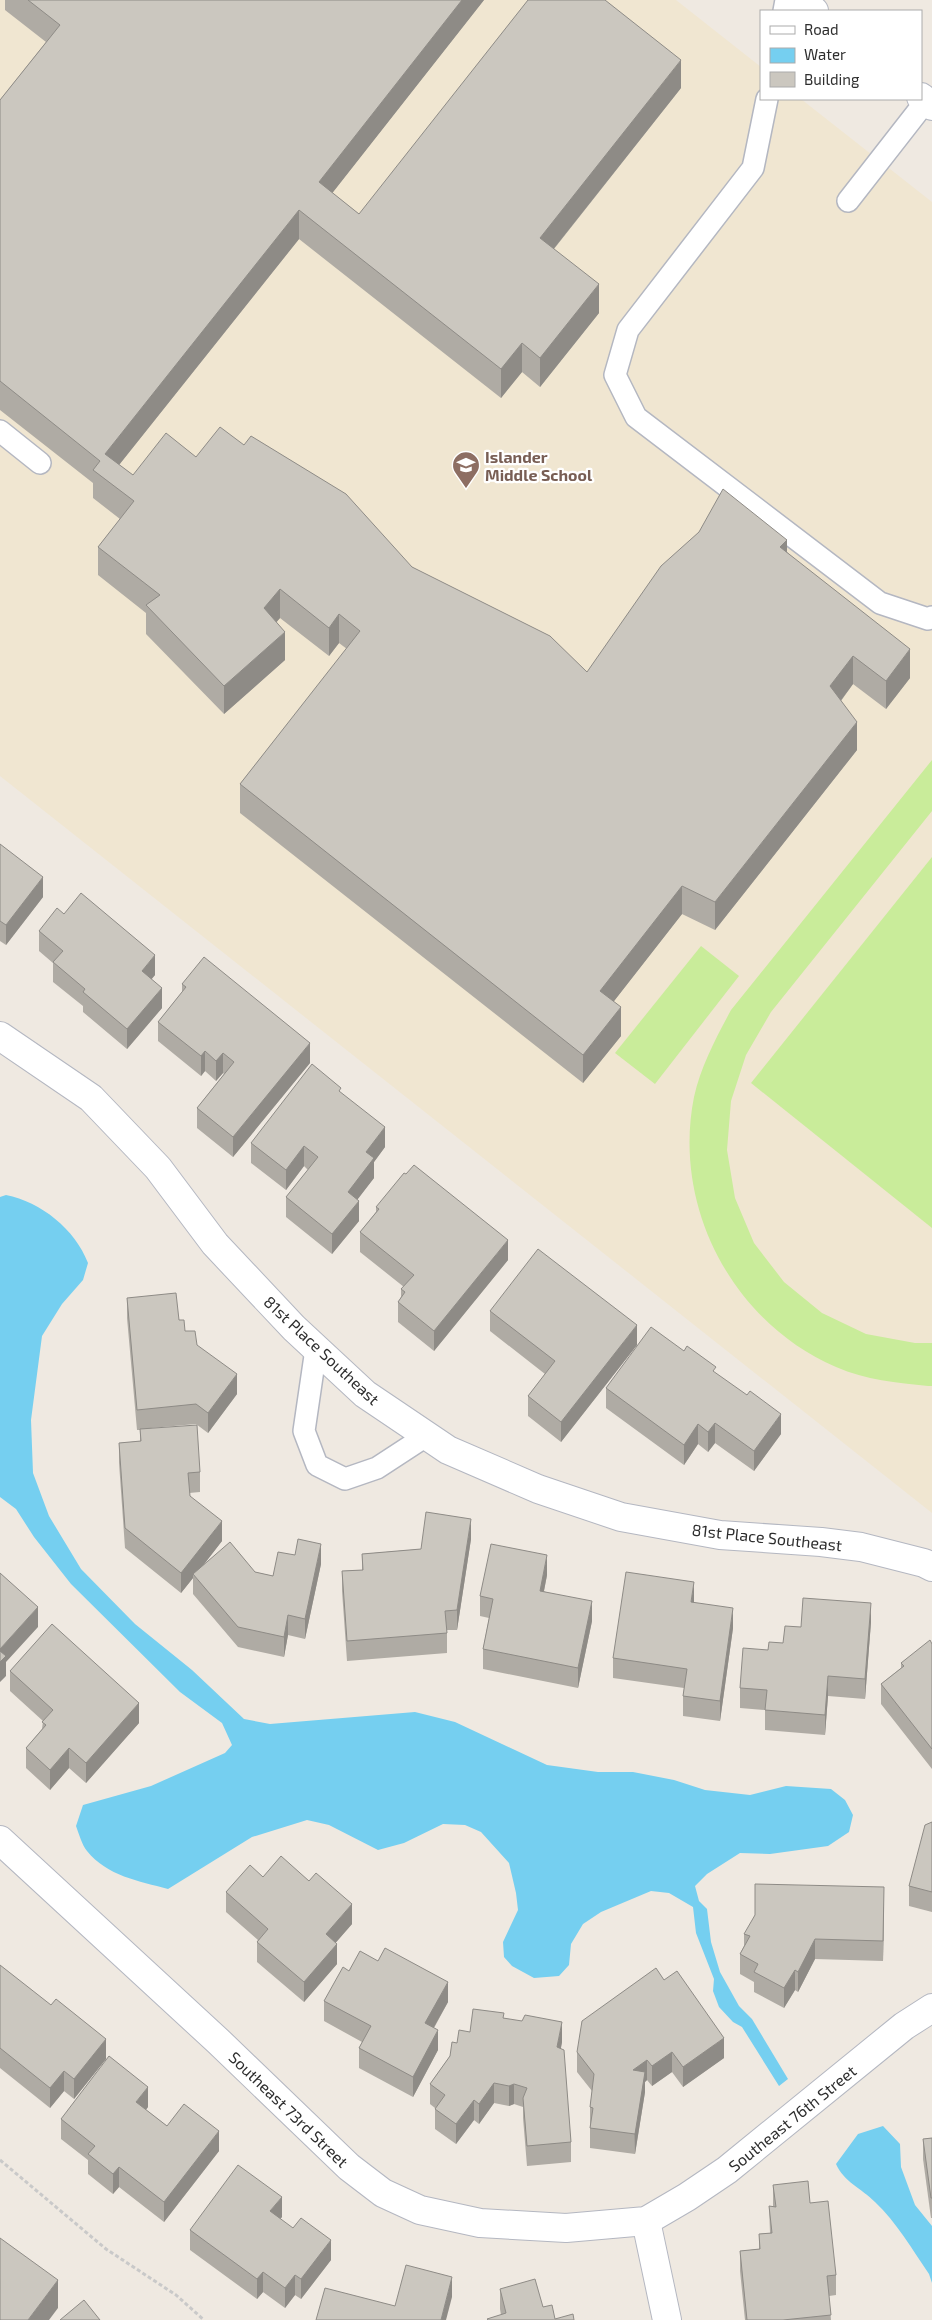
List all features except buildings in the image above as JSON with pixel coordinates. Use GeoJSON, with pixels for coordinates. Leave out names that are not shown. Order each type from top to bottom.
{"type":"FeatureCollection","features":[{"type":"Feature","properties":{"kind":"street"},"geometry":{"type":"LineString","coordinates":[[800,0],[813,10]]}},
{"type":"Feature","properties":{"kind":"street","name":"81st Place Southeast"},"geometry":{"type":"LineString","coordinates":[[0,1036],[92,1098],[158,1168],[215,1244],[294,1328],[365,1394],[448,1450],[538,1489],[621,1517],[720,1535],[821,1542],[861,1547],[932,1567]]}},
{"type":"Feature","properties":{"kind":"street","name":"Southeast 73rd Street"},"geometry":{"type":"LineString","coordinates":[[0,1840],[218,2041],[348,2167],[383,2193],[420,2210],[480,2223],[566,2228],[646,2221]]}},
{"type":"Feature","properties":{"kind":"street","name":"Southeast 76th Street"},"geometry":{"type":"LineString","coordinates":[[646,2221],[687,2197],[727,2170],[904,2026],[932,2008]]}},
{"type":"Feature","properties":{"kind":"street"},"geometry":{"type":"LineString","coordinates":[[646,2221],[667,2320]]}},
{"type":"Feature","properties":{"kind":"lane"},"geometry":{"type":"LineString","coordinates":[[767,100],[753,168],[628,330],[615,375],[636,417],[880,603],[928,619],[932,617]]}},
{"type":"Feature","properties":{"kind":"lane"},"geometry":{"type":"LineString","coordinates":[[848,200],[926,101]]}},
{"type":"Feature","properties":{"kind":"lane"},"geometry":{"type":"LineString","coordinates":[[0,431],[40,463]]}},
{"type":"Feature","properties":{"kind":"lane"},"geometry":{"type":"LineString","coordinates":[[316,1349],[304,1430],[317,1465],[345,1479],[377,1468],[426,1436]]}},
{"type":"Feature","properties":{"kind":"path"},"geometry":{"type":"LineString","coordinates":[[0,2160],[106,2249],[176,2295],[204,2320]]}},
{"type":"Feature","properties":{"kind":"shaded area","name":"Islander Middle School"},"geometry":{"type":"Polygon","coordinates":[[[0,0],[676,0],[760,66],[760,100],[802,100],[932,202],[932,1513],[0,776],[0,0]]]}},
{"type":"Feature","properties":{"kind":"green space"},"geometry":{"type":"Polygon","coordinates":[[[932,760],[932,811],[771,1012],[746,1055],[731,1101],[727,1150],[735,1198],[754,1243],[784,1282],[822,1313],[866,1334],[915,1343],[932,1343],[932,1386],[928,1386],[870,1378],[836,1367],[799,1347],[767,1322],[740,1291],[718,1257],[702,1219],[692,1179],[690,1138],[694,1097],[697,1086],[710,1052],[731,1010],[932,760]]]}},
{"type":"Feature","properties":{"kind":"green space"},"geometry":{"type":"Polygon","coordinates":[[[932,857],[932,1228],[751,1083],[932,857]]]}},
{"type":"Feature","properties":{"kind":"green space"},"geometry":{"type":"Polygon","coordinates":[[[701,946],[739,976],[655,1084],[615,1053],[701,946]]]}},
{"type":"Feature","properties":{"kind":"water"},"geometry":{"type":"Polygon","coordinates":[[[6,1195],[32,1204],[66,1228],[75,1239],[88,1263],[83,1280],[62,1304],[42,1336],[31,1420],[33,1473],[49,1516],[81,1569],[135,1624],[192,1670],[244,1719],[270,1724],[415,1712],[455,1722],[547,1765],[598,1772],[633,1772],[674,1780],[705,1790],[750,1795],[786,1786],[831,1789],[845,1800],[853,1815],[849,1832],[828,1846],[770,1854],[740,1853],[707,1874],[695,1886],[699,1901],[707,1909],[711,1942],[720,1972],[739,2006],[752,2019],[788,2079],[779,2086],[742,2027],[733,2022],[719,2007],[713,1991],[714,1979],[696,1933],[693,1907],[669,1893],[651,1891],[601,1912],[583,1924],[571,1944],[569,1965],[559,1976],[534,1978],[512,1966],[504,1957],[503,1942],[518,1910],[509,1863],[481,1832],[465,1825],[443,1824],[404,1843],[378,1850],[329,1825],[307,1820],[252,1837],[168,1889],[114,1872],[87,1851],[76,1826],[83,1805],[151,1786],[225,1753],[232,1745],[222,1723],[180,1692],[71,1584],[34,1537],[16,1509],[0,1497],[0,1197],[6,1195]]]}},
{"type":"Feature","properties":{"kind":"water"},"geometry":{"type":"Polygon","coordinates":[[[883,2126],[900,2144],[901,2167],[915,2205],[932,2226],[932,2283],[929,2274],[904,2236],[870,2197],[844,2176],[836,2164],[858,2134],[883,2126]]]}},
{"type":"Feature","properties":{"kind":"place","name":"Islander Middle School"},"geometry":{"type":"Point","coordinates":[466,489]}}]}
